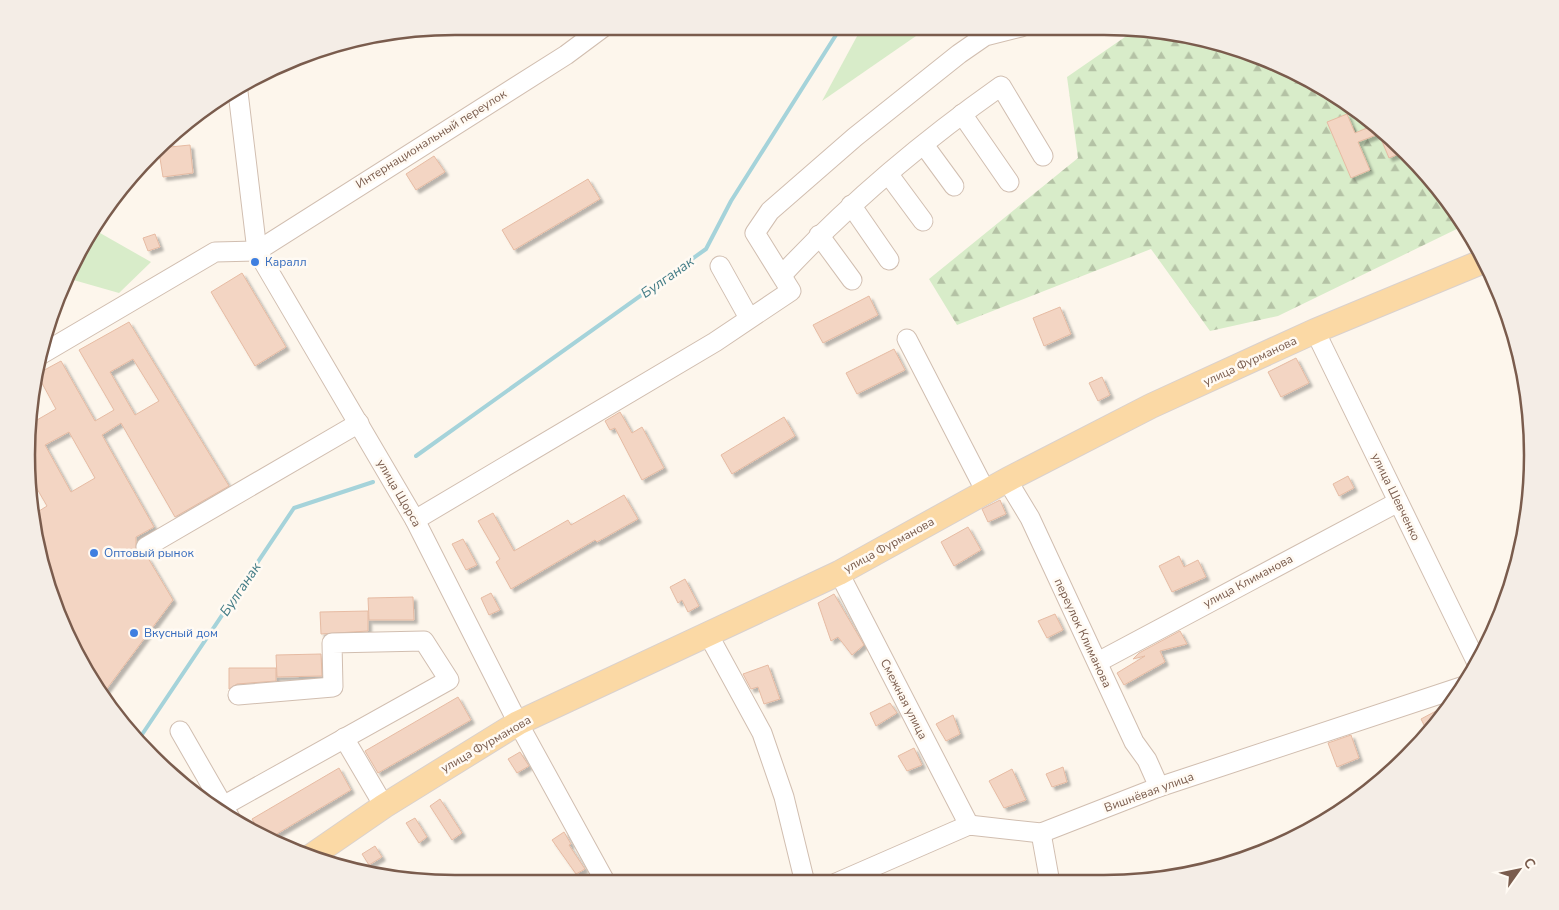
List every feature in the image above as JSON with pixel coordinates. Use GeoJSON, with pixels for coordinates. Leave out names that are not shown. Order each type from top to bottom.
{"type":"FeatureCollection","features":[{"type":"Feature","properties":{"kind":"main road","name":"улица Фурманова"},"geometry":{"type":"LineString","coordinates":[[317,852],[384,806],[518,724],[840,573],[1007,480],[1151,406],[1314,331],[1478,263]]}},
{"type":"Feature","properties":{"kind":"lane","name":"Интернациональный переулок"},"geometry":{"type":"LineString","coordinates":[[257,251],[566,55],[593,35]]}},
{"type":"Feature","properties":{"kind":"lane"},"geometry":{"type":"LineString","coordinates":[[415,520],[715,342],[792,291],[755,233],[770,211],[855,137],[959,54],[989,35]]}},
{"type":"Feature","properties":{"kind":"lane"},"geometry":{"type":"LineString","coordinates":[[782,275],[819,235],[861,195],[889,175],[962,114],[1001,86],[1043,156]]}},
{"type":"Feature","properties":{"kind":"lane","name":"улица Щорса"},"geometry":{"type":"LineString","coordinates":[[238,95],[257,251],[415,520],[518,724],[602,875]]}},
{"type":"Feature","properties":{"kind":"lane"},"geometry":{"type":"LineString","coordinates":[[962,114],[1010,182]]}},
{"type":"Feature","properties":{"kind":"lane"},"geometry":{"type":"LineString","coordinates":[[924,145],[954,186]]}},
{"type":"Feature","properties":{"kind":"lane"},"geometry":{"type":"LineString","coordinates":[[889,175],[923,221]]}},
{"type":"Feature","properties":{"kind":"lane"},"geometry":{"type":"LineString","coordinates":[[851,206],[889,260]]}},
{"type":"Feature","properties":{"kind":"lane"},"geometry":{"type":"LineString","coordinates":[[819,235],[852,280]]}},
{"type":"Feature","properties":{"kind":"lane"},"geometry":{"type":"LineString","coordinates":[[48,350],[216,252],[257,251]]}},
{"type":"Feature","properties":{"kind":"lane"},"geometry":{"type":"LineString","coordinates":[[720,266],[749,318]]}},
{"type":"Feature","properties":{"kind":"lane","name":"улица Шевченко"},"geometry":{"type":"LineString","coordinates":[[1314,331],[1473,655]]}},
{"type":"Feature","properties":{"kind":"lane"},"geometry":{"type":"LineString","coordinates":[[907,339],[986,492]]}},
{"type":"Feature","properties":{"kind":"lane"},"geometry":{"type":"LineString","coordinates":[[146,547],[359,423]]}},
{"type":"Feature","properties":{"kind":"lane","name":"переулок Климанова"},"geometry":{"type":"LineString","coordinates":[[1007,480],[1030,518],[1078,625],[1098,662],[1134,742],[1146,760],[1159,787]]}},
{"type":"Feature","properties":{"kind":"lane","name":"улица Климанова"},"geometry":{"type":"LineString","coordinates":[[1098,662],[1398,502]]}},
{"type":"Feature","properties":{"kind":"lane","name":"Смежная улица"},"geometry":{"type":"LineString","coordinates":[[840,573],[969,825]]}},
{"type":"Feature","properties":{"kind":"lane"},"geometry":{"type":"LineString","coordinates":[[709,636],[762,733],[784,797],[803,875]]}},
{"type":"Feature","properties":{"kind":"lane"},"geometry":{"type":"LineString","coordinates":[[230,809],[344,738],[449,680],[424,641],[332,643],[333,687],[238,695]]}},
{"type":"Feature","properties":{"kind":"lane","name":"Вишнёвая улица"},"geometry":{"type":"LineString","coordinates":[[854,875],[969,825],[1041,833],[1159,787],[1452,690]]}},
{"type":"Feature","properties":{"kind":"lane"},"geometry":{"type":"LineString","coordinates":[[180,731],[221,803]]}},
{"type":"Feature","properties":{"kind":"lane"},"geometry":{"type":"LineString","coordinates":[[344,738],[384,806]]}},
{"type":"Feature","properties":{"kind":"lane"},"geometry":{"type":"LineString","coordinates":[[1041,833],[1049,875]]}},
{"type":"Feature","properties":{"kind":"green space"},"geometry":{"type":"Polygon","coordinates":[[[858,35],[917,35],[822,101],[858,35]]]}},
{"type":"Feature","properties":{"kind":"green space"},"geometry":{"type":"Polygon","coordinates":[[[1127,36],[1186,43],[1213,49],[1265,67],[1314,91],[1360,122],[1381,139],[1420,178],[1457,229],[1278,316],[1210,331],[1151,249],[957,325],[929,279],[1078,158],[1067,77],[1127,36]]]}},
{"type":"Feature","properties":{"kind":"green space"},"geometry":{"type":"Polygon","coordinates":[[[99,233],[151,262],[119,293],[73,280],[99,233]]]}},
{"type":"Feature","properties":{"kind":"building"},"geometry":{"type":"Polygon","coordinates":[[[1347,114],[1355,133],[1367,128],[1376,135],[1358,142],[1370,170],[1351,178],[1327,122],[1347,114]]]}},
{"type":"Feature","properties":{"kind":"building"},"geometry":{"type":"Polygon","coordinates":[[[1381,139],[1398,155],[1389,158],[1381,139]]]}},
{"type":"Feature","properties":{"kind":"building"},"geometry":{"type":"Polygon","coordinates":[[[190,145],[193,173],[163,177],[160,156],[170,147],[190,145]]]}},
{"type":"Feature","properties":{"kind":"building"},"geometry":{"type":"Polygon","coordinates":[[[434,156],[445,172],[416,190],[406,174],[434,156]]]}},
{"type":"Feature","properties":{"kind":"building"},"geometry":{"type":"Polygon","coordinates":[[[588,179],[600,199],[514,250],[502,230],[588,179]]]}},
{"type":"Feature","properties":{"kind":"building"},"geometry":{"type":"Polygon","coordinates":[[[155,234],[160,247],[148,251],[143,238],[155,234]]]}},
{"type":"Feature","properties":{"kind":"building"},"geometry":{"type":"Polygon","coordinates":[[[242,273],[286,347],[255,366],[211,292],[242,273]]]}},
{"type":"Feature","properties":{"kind":"building"},"geometry":{"type":"Polygon","coordinates":[[[869,296],[878,315],[823,343],[813,325],[869,296]]]}},
{"type":"Feature","properties":{"kind":"building"},"geometry":{"type":"Polygon","coordinates":[[[1060,307],[1071,334],[1044,346],[1033,318],[1060,307]]]}},
{"type":"Feature","properties":{"kind":"building"},"geometry":{"type":"Polygon","coordinates":[[[129,322],[229,486],[175,517],[121,423],[102,435],[154,527],[136,537],[136,552],[141,557],[148,558],[173,600],[107,689],[91,665],[67,616],[49,564],[43,537],[39,511],[47,506],[37,488],[36,428],[37,420],[56,409],[42,382],[44,370],[61,361],[95,421],[114,410],[79,350],[129,322]],[[133,359],[110,372],[135,415],[159,401],[133,359]],[[69,432],[45,445],[71,492],[95,478],[69,432]]]}},
{"type":"Feature","properties":{"kind":"building"},"geometry":{"type":"Polygon","coordinates":[[[894,349],[905,370],[857,394],[846,373],[894,349]]]}},
{"type":"Feature","properties":{"kind":"building"},"geometry":{"type":"Polygon","coordinates":[[[1296,358],[1309,383],[1281,397],[1268,372],[1296,358]]]}},
{"type":"Feature","properties":{"kind":"building"},"geometry":{"type":"Polygon","coordinates":[[[1102,377],[1110,395],[1098,401],[1089,383],[1102,377]]]}},
{"type":"Feature","properties":{"kind":"building"},"geometry":{"type":"Polygon","coordinates":[[[620,412],[632,433],[642,427],[664,468],[642,480],[615,428],[610,430],[605,421],[620,412]]]}},
{"type":"Feature","properties":{"kind":"building"},"geometry":{"type":"Polygon","coordinates":[[[784,417],[795,436],[732,474],[721,455],[784,417]]]}},
{"type":"Feature","properties":{"kind":"building"},"geometry":{"type":"Polygon","coordinates":[[[1348,476],[1354,488],[1339,496],[1333,484],[1348,476]]]}},
{"type":"Feature","properties":{"kind":"building"},"geometry":{"type":"Polygon","coordinates":[[[624,495],[638,519],[597,542],[595,540],[511,589],[496,562],[500,559],[478,521],[493,513],[514,551],[568,520],[571,525],[624,495]]]}},
{"type":"Feature","properties":{"kind":"building"},"geometry":{"type":"Polygon","coordinates":[[[1000,500],[1006,514],[988,522],[982,509],[1000,500]]]}},
{"type":"Feature","properties":{"kind":"building"},"geometry":{"type":"Polygon","coordinates":[[[968,527],[981,550],[954,566],[941,542],[968,527]]]}},
{"type":"Feature","properties":{"kind":"building"},"geometry":{"type":"Polygon","coordinates":[[[463,539],[477,565],[466,570],[452,544],[463,539]]]}},
{"type":"Feature","properties":{"kind":"building"},"geometry":{"type":"Polygon","coordinates":[[[1179,556],[1184,567],[1198,560],[1206,577],[1172,592],[1159,566],[1179,556]]]}},
{"type":"Feature","properties":{"kind":"building"},"geometry":{"type":"Polygon","coordinates":[[[685,579],[699,606],[688,612],[682,600],[678,603],[670,587],[685,579]]]}},
{"type":"Feature","properties":{"kind":"building"},"geometry":{"type":"Polygon","coordinates":[[[491,593],[500,610],[489,615],[481,598],[491,593]]]}},
{"type":"Feature","properties":{"kind":"building"},"geometry":{"type":"Polygon","coordinates":[[[834,594],[864,645],[852,655],[838,637],[831,641],[818,603],[834,594]]]}},
{"type":"Feature","properties":{"kind":"building"},"geometry":{"type":"Polygon","coordinates":[[[413,597],[414,620],[369,620],[368,598],[413,597]]]}},
{"type":"Feature","properties":{"kind":"building"},"geometry":{"type":"Polygon","coordinates":[[[368,611],[368,631],[321,634],[320,612],[368,611]]]}},
{"type":"Feature","properties":{"kind":"building"},"geometry":{"type":"Polygon","coordinates":[[[1055,614],[1063,630],[1047,638],[1038,621],[1055,614]]]}},
{"type":"Feature","properties":{"kind":"building"},"geometry":{"type":"Polygon","coordinates":[[[1180,631],[1187,644],[1160,651],[1165,662],[1124,685],[1117,673],[1145,656],[1133,659],[1139,653],[1180,631]]]}},
{"type":"Feature","properties":{"kind":"building"},"geometry":{"type":"Polygon","coordinates":[[[321,654],[322,676],[277,677],[276,655],[321,654]]]}},
{"type":"Feature","properties":{"kind":"building"},"geometry":{"type":"Polygon","coordinates":[[[768,665],[780,699],[764,704],[758,687],[751,689],[743,674],[768,665]]]}},
{"type":"Feature","properties":{"kind":"building"},"geometry":{"type":"Polygon","coordinates":[[[229,668],[276,668],[276,681],[237,684],[229,689],[229,668]]]}},
{"type":"Feature","properties":{"kind":"building"},"geometry":{"type":"Polygon","coordinates":[[[458,697],[471,720],[378,773],[365,751],[458,697]]]}},
{"type":"Feature","properties":{"kind":"building"},"geometry":{"type":"Polygon","coordinates":[[[890,703],[897,713],[876,726],[870,713],[890,703]]]}},
{"type":"Feature","properties":{"kind":"building"},"geometry":{"type":"Polygon","coordinates":[[[1436,711],[1425,726],[1421,719],[1436,711]]]}},
{"type":"Feature","properties":{"kind":"building"},"geometry":{"type":"Polygon","coordinates":[[[953,715],[960,734],[946,741],[936,724],[953,715]]]}},
{"type":"Feature","properties":{"kind":"building"},"geometry":{"type":"Polygon","coordinates":[[[1351,735],[1359,758],[1337,767],[1328,743],[1351,735]]]}},
{"type":"Feature","properties":{"kind":"building"},"geometry":{"type":"Polygon","coordinates":[[[914,748],[922,765],[907,771],[898,756],[914,748]]]}},
{"type":"Feature","properties":{"kind":"building"},"geometry":{"type":"Polygon","coordinates":[[[520,752],[529,766],[517,773],[508,759],[520,752]]]}},
{"type":"Feature","properties":{"kind":"building"},"geometry":{"type":"Polygon","coordinates":[[[1063,767],[1067,782],[1052,787],[1046,774],[1063,767]]]}},
{"type":"Feature","properties":{"kind":"building"},"geometry":{"type":"Polygon","coordinates":[[[339,768],[351,790],[275,835],[255,824],[252,819],[339,768]]]}},
{"type":"Feature","properties":{"kind":"building"},"geometry":{"type":"Polygon","coordinates":[[[1012,769],[1026,800],[1004,808],[989,781],[1012,769]]]}},
{"type":"Feature","properties":{"kind":"building"},"geometry":{"type":"Polygon","coordinates":[[[440,799],[462,833],[452,840],[430,806],[440,799]]]}},
{"type":"Feature","properties":{"kind":"building"},"geometry":{"type":"Polygon","coordinates":[[[415,818],[427,837],[419,843],[406,823],[415,818]]]}},
{"type":"Feature","properties":{"kind":"building"},"geometry":{"type":"Polygon","coordinates":[[[564,832],[571,844],[569,845],[585,869],[576,874],[552,840],[564,832]]]}},
{"type":"Feature","properties":{"kind":"building"},"geometry":{"type":"Polygon","coordinates":[[[375,846],[382,857],[369,865],[362,854],[375,846]]]}},
{"type":"Feature","properties":{"kind":"waterway","name":"Булганак"},"geometry":{"type":"LineString","coordinates":[[416,456],[706,249],[731,201],[836,35]]}},
{"type":"Feature","properties":{"kind":"waterway","name":"Булганак"},"geometry":{"type":"LineString","coordinates":[[142,735],[294,508],[373,482]]}},
{"type":"Feature","properties":{"kind":"place","name":"Каралл"},"geometry":{"type":"Point","coordinates":[255,262]}},
{"type":"Feature","properties":{"kind":"place","name":"Оптовый рынок"},"geometry":{"type":"Point","coordinates":[94,553]}},
{"type":"Feature","properties":{"kind":"place","name":"Вкусный дом"},"geometry":{"type":"Point","coordinates":[134,633]}}]}
